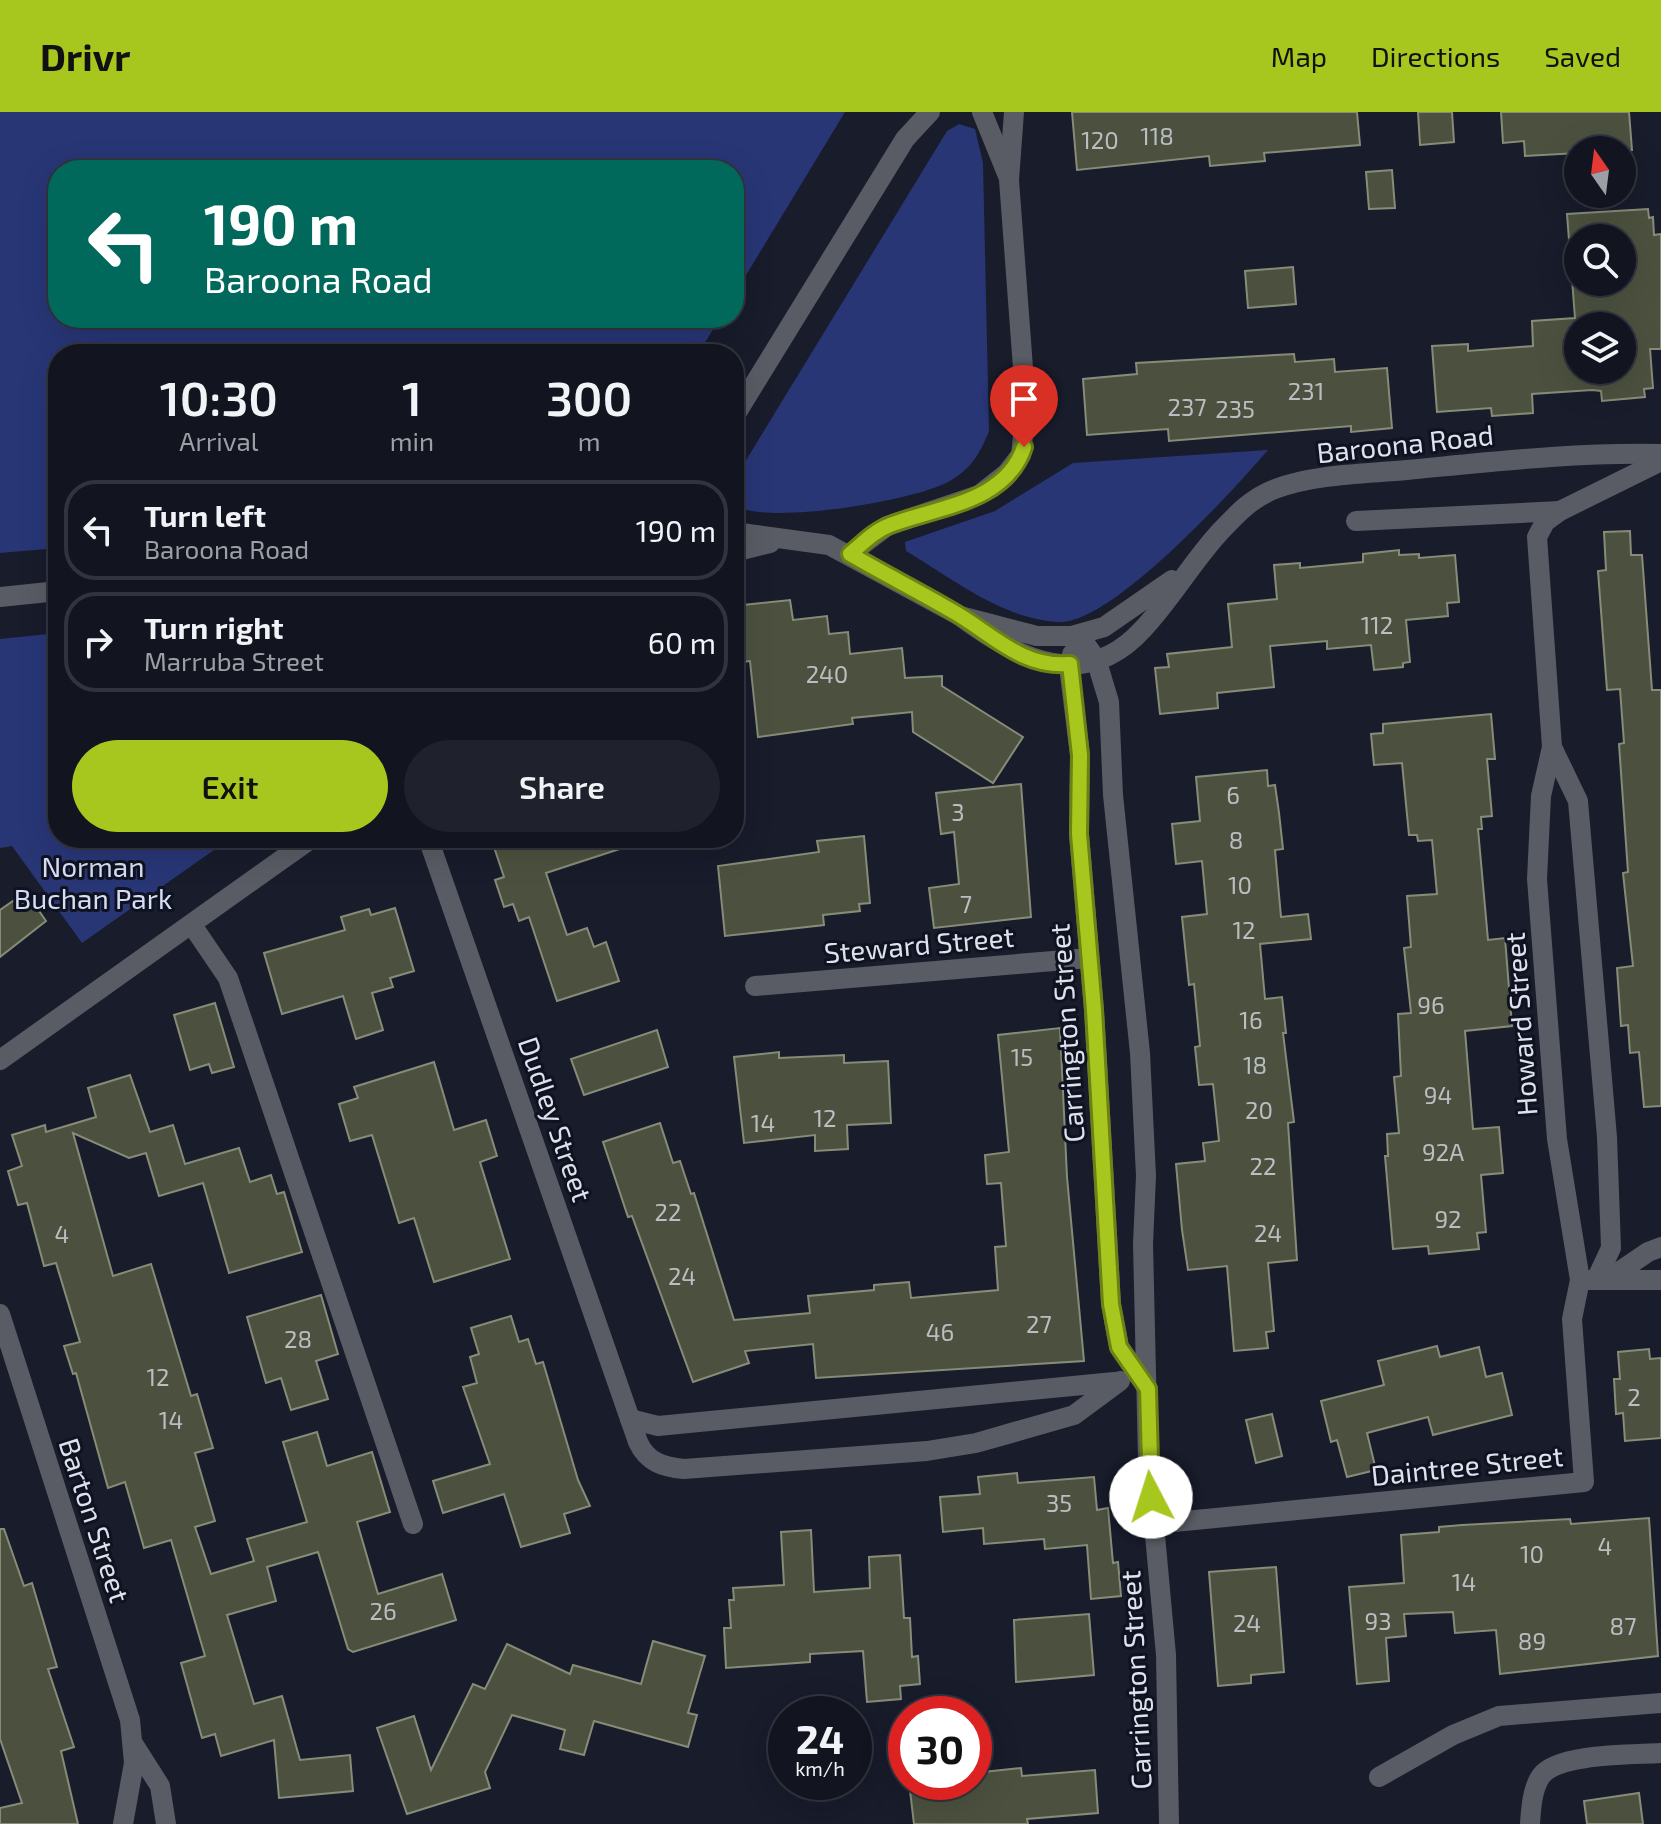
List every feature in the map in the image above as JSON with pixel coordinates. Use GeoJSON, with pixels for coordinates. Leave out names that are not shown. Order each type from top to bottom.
{"type":"FeatureCollection","features":[{"type":"Feature","properties":{"kind":"street"},"geometry":{"type":"LineString","coordinates":[[905,139],[915,112]]}},
{"type":"Feature","properties":{"kind":"street"},"geometry":{"type":"LineString","coordinates":[[744,401],[905,139],[930,112]]}},
{"type":"Feature","properties":{"kind":"street"},"geometry":{"type":"LineString","coordinates":[[982,112],[1009,180]]}},
{"type":"Feature","properties":{"kind":"street"},"geometry":{"type":"LineString","coordinates":[[850,554],[887,526],[979,495],[1007,473],[1021,455],[1026,408],[1009,180],[1014,112]]}},
{"type":"Feature","properties":{"kind":"street","name":"Baroona Road"},"geometry":{"type":"LineString","coordinates":[[744,534],[829,545],[960,616],[1016,653],[1043,662],[1070,664],[1096,659],[1136,636],[1188,568],[1246,505],[1260,496],[1291,485],[1531,458],[1661,454]]}},
{"type":"Feature","properties":{"kind":"street","name":"Howard Street"},"geometry":{"type":"LineString","coordinates":[[1594,1280],[1557,1139],[1538,891],[1541,796],[1552,747],[1537,545],[1541,528],[1560,511],[1661,461]]}},
{"type":"Feature","properties":{"kind":"street"},"geometry":{"type":"LineString","coordinates":[[1356,521],[1560,511]]}},
{"type":"Feature","properties":{"kind":"street","name":"Baroona Road"},"geometry":{"type":"LineString","coordinates":[[744,550],[786,540]]}},
{"type":"Feature","properties":{"kind":"street","name":"Baroona Road"},"geometry":{"type":"LineString","coordinates":[[960,616],[1028,635],[1079,635],[1119,620],[1188,568]]}},
{"type":"Feature","properties":{"kind":"street"},"geometry":{"type":"LineString","coordinates":[[0,597],[48,592]]}},
{"type":"Feature","properties":{"kind":"street"},"geometry":{"type":"LineString","coordinates":[[1070,664],[1079,635]]}},
{"type":"Feature","properties":{"kind":"street","name":"Carrington Street"},"geometry":{"type":"LineString","coordinates":[[1079,635],[1096,659],[1110,706],[1113,795],[1140,1053],[1146,1176],[1139,1380],[1166,1655],[1169,1824]]}},
{"type":"Feature","properties":{"kind":"street","name":"Carrington Street"},"geometry":{"type":"LineString","coordinates":[[1070,664],[1080,755],[1079,834],[1114,1327],[1121,1351],[1139,1380]]}},
{"type":"Feature","properties":{"kind":"street","name":"Howard Street"},"geometry":{"type":"LineString","coordinates":[[1552,747],[1578,801],[1607,1137],[1611,1248],[1594,1280]]}},
{"type":"Feature","properties":{"kind":"street"},"geometry":{"type":"LineString","coordinates":[[0,1060],[298,848]]}},
{"type":"Feature","properties":{"kind":"street","name":"Dudley Street"},"geometry":{"type":"LineString","coordinates":[[431,848],[630,1419],[644,1453],[653,1461],[669,1467],[897,1453],[976,1443],[1054,1423],[1139,1380]]}},
{"type":"Feature","properties":{"kind":"street"},"geometry":{"type":"LineString","coordinates":[[192,925],[228,978],[413,1524]]}},
{"type":"Feature","properties":{"kind":"street","name":"Steward Street"},"geometry":{"type":"LineString","coordinates":[[755,986],[1089,958]]}},
{"type":"Feature","properties":{"kind":"street"},"geometry":{"type":"LineString","coordinates":[[1594,1280],[1661,1247]]}},
{"type":"Feature","properties":{"kind":"street"},"geometry":{"type":"LineString","coordinates":[[1594,1280],[1661,1280]]}},
{"type":"Feature","properties":{"kind":"street","name":"Daintree Street"},"geometry":{"type":"LineString","coordinates":[[1154,1524],[1584,1482],[1572,1323],[1594,1280]]}},
{"type":"Feature","properties":{"kind":"street","name":"Barton Street"},"geometry":{"type":"LineString","coordinates":[[0,1314],[130,1720],[134,1745],[133,1785],[123,1824]]}},
{"type":"Feature","properties":{"kind":"street"},"geometry":{"type":"LineString","coordinates":[[630,1419],[658,1426],[1139,1380]]}},
{"type":"Feature","properties":{"kind":"street"},"geometry":{"type":"LineString","coordinates":[[1379,1777],[1453,1735],[1499,1716],[1661,1703]]}},
{"type":"Feature","properties":{"kind":"street","name":"Barton Street"},"geometry":{"type":"LineString","coordinates":[[134,1745],[160,1786],[166,1824]]}},
{"type":"Feature","properties":{"kind":"street"},"geometry":{"type":"LineString","coordinates":[[1530,1824],[1540,1778],[1551,1768],[1568,1761],[1661,1753]]}},
{"type":"Feature","properties":{"kind":"green space"},"geometry":{"type":"Polygon","coordinates":[[[0,112],[845,112],[744,279],[744,160],[48,160],[48,328],[714,328],[704,344],[48,344],[48,549],[0,553],[0,112]]]}},
{"type":"Feature","properties":{"kind":"green space"},"geometry":{"type":"Polygon","coordinates":[[[959,124],[975,129],[983,163],[989,431],[978,454],[968,467],[948,482],[905,496],[811,512],[756,512],[744,509],[744,464],[947,131],[959,124]]]}},
{"type":"Feature","properties":{"kind":"green space"},"geometry":{"type":"Polygon","coordinates":[[[1268,450],[1170,552],[1110,601],[1082,617],[1060,622],[1019,614],[979,596],[906,551],[905,542],[995,511],[1073,463],[1268,450]]]}},
{"type":"Feature","properties":{"kind":"green space","name":"Norman Buchan Park"},"geometry":{"type":"Polygon","coordinates":[[[48,634],[48,848],[217,848],[82,943],[12,846],[0,848],[0,639],[48,634]]]}},
{"type":"Feature","properties":{"kind":"building"},"geometry":{"type":"Polygon","coordinates":[[[1072,112],[1357,112],[1360,145],[1264,153],[1265,161],[1210,166],[1209,156],[1077,170],[1072,112]]]}},
{"type":"Feature","properties":{"kind":"building"},"geometry":{"type":"Polygon","coordinates":[[[1418,112],[1452,112],[1454,142],[1420,145],[1418,112]]]}},
{"type":"Feature","properties":{"kind":"building"},"geometry":{"type":"Polygon","coordinates":[[[1501,112],[1629,112],[1631,136],[1564,136],[1564,154],[1525,156],[1524,141],[1503,143],[1501,112]]]}},
{"type":"Feature","properties":{"kind":"building"},"geometry":{"type":"Polygon","coordinates":[[[1392,170],[1395,208],[1369,209],[1366,172],[1392,170]]]}},
{"type":"Feature","properties":{"kind":"building"},"geometry":{"type":"Polygon","coordinates":[[[1648,209],[1649,218],[1653,217],[1654,235],[1661,234],[1661,349],[1650,349],[1653,388],[1644,389],[1645,397],[1602,401],[1601,391],[1592,390],[1532,394],[1533,413],[1492,416],[1491,408],[1437,412],[1432,346],[1468,344],[1468,351],[1533,346],[1532,321],[1564,319],[1564,384],[1636,384],[1636,312],[1575,312],[1573,296],[1636,296],[1636,224],[1568,224],[1567,214],[1648,209]]]}},
{"type":"Feature","properties":{"kind":"building"},"geometry":{"type":"Polygon","coordinates":[[[1293,267],[1296,304],[1248,308],[1245,271],[1293,267]]]}},
{"type":"Feature","properties":{"kind":"building"},"geometry":{"type":"Polygon","coordinates":[[[1294,354],[1295,362],[1334,359],[1335,372],[1387,368],[1392,428],[1351,432],[1351,426],[1169,441],[1168,429],[1087,435],[1083,379],[1137,374],[1136,363],[1294,354]]]}},
{"type":"Feature","properties":{"kind":"building"},"geometry":{"type":"Polygon","coordinates":[[[1630,531],[1631,555],[1642,555],[1652,690],[1661,690],[1661,1106],[1644,1107],[1639,1052],[1630,1053],[1628,1025],[1621,1026],[1617,968],[1633,966],[1623,873],[1628,872],[1619,744],[1624,743],[1620,689],[1607,690],[1598,571],[1606,570],[1604,532],[1630,531]]]}},
{"type":"Feature","properties":{"kind":"building"},"geometry":{"type":"Polygon","coordinates":[[[1399,550],[1399,555],[1419,554],[1419,558],[1455,555],[1459,602],[1447,603],[1448,616],[1406,620],[1410,662],[1403,663],[1403,667],[1374,670],[1371,645],[1327,649],[1327,641],[1270,646],[1274,687],[1217,693],[1218,708],[1160,714],[1155,668],[1169,667],[1167,654],[1232,647],[1228,604],[1277,599],[1274,565],[1300,563],[1300,568],[1363,562],[1363,554],[1399,550]]]}},
{"type":"Feature","properties":{"kind":"building"},"geometry":{"type":"Polygon","coordinates":[[[790,600],[793,620],[827,616],[829,634],[848,632],[850,654],[902,648],[905,678],[942,676],[942,686],[1023,737],[993,783],[913,732],[912,712],[852,718],[853,724],[758,737],[750,661],[744,662],[744,605],[790,600]]]}},
{"type":"Feature","properties":{"kind":"building"},"geometry":{"type":"Polygon","coordinates":[[[1491,714],[1495,759],[1487,759],[1492,816],[1481,817],[1482,829],[1478,829],[1488,940],[1505,938],[1512,1026],[1465,1031],[1473,1129],[1499,1127],[1503,1173],[1481,1175],[1486,1232],[1477,1233],[1479,1249],[1429,1254],[1428,1246],[1393,1249],[1385,1156],[1388,1156],[1387,1134],[1399,1133],[1394,1077],[1401,1076],[1398,1014],[1411,1013],[1404,948],[1411,947],[1407,896],[1437,894],[1432,840],[1418,841],[1417,835],[1409,835],[1402,763],[1374,765],[1371,734],[1383,733],[1383,724],[1491,714]]]}},
{"type":"Feature","properties":{"kind":"building"},"geometry":{"type":"Polygon","coordinates":[[[1267,770],[1268,786],[1275,785],[1283,849],[1275,850],[1281,917],[1308,914],[1311,939],[1260,944],[1265,999],[1282,997],[1286,1033],[1283,1033],[1294,1122],[1288,1123],[1297,1260],[1268,1263],[1274,1331],[1266,1332],[1268,1348],[1234,1351],[1227,1266],[1188,1270],[1182,1230],[1176,1164],[1205,1161],[1203,1143],[1219,1141],[1213,1084],[1199,1085],[1195,1047],[1200,1046],[1194,984],[1189,985],[1182,917],[1207,914],[1202,861],[1176,864],[1172,824],[1200,821],[1196,777],[1267,770]]]}},
{"type":"Feature","properties":{"kind":"building"},"geometry":{"type":"Polygon","coordinates":[[[1021,784],[1031,917],[934,928],[929,888],[959,884],[954,832],[941,834],[936,793],[1021,784]]]}},
{"type":"Feature","properties":{"kind":"building"},"geometry":{"type":"Polygon","coordinates":[[[864,836],[870,903],[859,904],[860,911],[823,915],[824,925],[725,936],[718,866],[819,852],[817,841],[864,836]]]}},
{"type":"Feature","properties":{"kind":"building"},"geometry":{"type":"Polygon","coordinates":[[[494,848],[623,848],[546,873],[567,935],[587,928],[594,947],[606,942],[619,981],[557,1001],[529,917],[519,921],[513,904],[504,907],[495,880],[504,877],[494,848]]]}},
{"type":"Feature","properties":{"kind":"building"},"geometry":{"type":"Polygon","coordinates":[[[26,892],[46,921],[0,957],[0,910],[26,892]]]}},
{"type":"Feature","properties":{"kind":"building"},"geometry":{"type":"Polygon","coordinates":[[[395,908],[414,971],[390,978],[393,987],[372,993],[383,1030],[356,1039],[343,996],[282,1014],[264,953],[345,930],[341,917],[369,909],[371,915],[395,908]]]}},
{"type":"Feature","properties":{"kind":"building"},"geometry":{"type":"Polygon","coordinates":[[[215,1003],[234,1067],[212,1073],[209,1064],[190,1070],[174,1015],[215,1003]]]}},
{"type":"Feature","properties":{"kind":"building"},"geometry":{"type":"Polygon","coordinates":[[[1060,1028],[1067,1177],[1084,1361],[816,1378],[813,1344],[745,1351],[749,1363],[693,1382],[632,1216],[628,1217],[603,1142],[660,1123],[673,1163],[680,1161],[691,1194],[694,1193],[734,1320],[810,1313],[808,1296],[874,1290],[874,1285],[909,1282],[911,1298],[998,1290],[995,1247],[1006,1246],[1001,1183],[987,1184],[985,1155],[1009,1152],[998,1035],[1060,1028]]]}},
{"type":"Feature","properties":{"kind":"building"},"geometry":{"type":"Polygon","coordinates":[[[657,1030],[668,1067],[584,1095],[571,1059],[657,1030]]]}},
{"type":"Feature","properties":{"kind":"building"},"geometry":{"type":"Polygon","coordinates":[[[779,1052],[779,1058],[844,1055],[844,1063],[888,1061],[891,1123],[847,1125],[848,1149],[815,1151],[815,1135],[744,1143],[734,1057],[779,1052]]]}},
{"type":"Feature","properties":{"kind":"building"},"geometry":{"type":"Polygon","coordinates":[[[434,1062],[454,1130],[486,1120],[497,1156],[480,1162],[510,1259],[434,1282],[414,1218],[399,1223],[372,1135],[350,1141],[339,1104],[358,1098],[354,1087],[434,1062]]]}},
{"type":"Feature","properties":{"kind":"building"},"geometry":{"type":"Polygon","coordinates":[[[130,1075],[150,1132],[173,1125],[185,1164],[239,1148],[250,1182],[271,1175],[277,1194],[284,1192],[302,1252],[229,1273],[203,1183],[159,1196],[146,1153],[129,1158],[73,1133],[113,1276],[151,1264],[191,1396],[197,1394],[213,1448],[195,1453],[215,1521],[195,1527],[211,1574],[254,1561],[247,1539],[307,1522],[283,1442],[317,1432],[327,1466],[372,1452],[390,1512],[357,1522],[378,1594],[442,1574],[456,1620],[353,1652],[348,1649],[318,1552],[267,1567],[276,1601],[227,1615],[254,1704],[282,1696],[300,1760],[350,1755],[353,1791],[279,1798],[274,1740],[221,1756],[215,1734],[202,1738],[181,1663],[205,1656],[171,1540],[144,1548],[125,1482],[108,1488],[76,1373],[73,1374],[64,1346],[80,1342],[56,1263],[44,1266],[27,1203],[18,1205],[8,1171],[22,1166],[12,1135],[45,1125],[46,1132],[96,1117],[88,1088],[130,1075]]]}},
{"type":"Feature","properties":{"kind":"building"},"geometry":{"type":"Polygon","coordinates":[[[321,1295],[338,1354],[316,1361],[328,1399],[291,1410],[281,1378],[266,1383],[247,1317],[321,1295]]]}},
{"type":"Feature","properties":{"kind":"building"},"geometry":{"type":"Polygon","coordinates":[[[511,1316],[519,1342],[528,1339],[536,1364],[543,1362],[578,1480],[590,1506],[564,1514],[570,1533],[521,1547],[504,1494],[443,1513],[433,1481],[490,1464],[463,1387],[477,1383],[470,1357],[479,1354],[471,1328],[511,1316]]]}},
{"type":"Feature","properties":{"kind":"building"},"geometry":{"type":"Polygon","coordinates":[[[1437,1346],[1440,1357],[1479,1347],[1486,1377],[1502,1373],[1512,1415],[1433,1435],[1428,1417],[1367,1433],[1376,1470],[1347,1477],[1337,1440],[1331,1442],[1321,1401],[1384,1385],[1378,1361],[1437,1346]]]}},
{"type":"Feature","properties":{"kind":"building"},"geometry":{"type":"Polygon","coordinates":[[[1649,1349],[1650,1359],[1661,1358],[1661,1438],[1625,1441],[1623,1413],[1616,1414],[1614,1379],[1620,1379],[1618,1352],[1649,1349]]]}},
{"type":"Feature","properties":{"kind":"building"},"geometry":{"type":"Polygon","coordinates":[[[1272,1414],[1282,1456],[1256,1463],[1246,1420],[1272,1414]]]}},
{"type":"Feature","properties":{"kind":"building"},"geometry":{"type":"Polygon","coordinates":[[[1017,1473],[1018,1483],[1094,1477],[1097,1510],[1108,1508],[1113,1563],[1118,1562],[1121,1596],[1091,1599],[1087,1545],[1045,1549],[1044,1539],[984,1544],[983,1528],[943,1532],[940,1497],[980,1494],[978,1477],[1017,1473]]]}},
{"type":"Feature","properties":{"kind":"building"},"geometry":{"type":"Polygon","coordinates":[[[1649,1518],[1658,1656],[1500,1674],[1496,1630],[1455,1633],[1453,1612],[1404,1614],[1406,1636],[1386,1638],[1389,1681],[1357,1684],[1349,1587],[1404,1583],[1401,1535],[1439,1532],[1439,1527],[1462,1525],[1570,1519],[1571,1524],[1649,1518]]]}},
{"type":"Feature","properties":{"kind":"building"},"geometry":{"type":"Polygon","coordinates":[[[0,1529],[4,1529],[24,1586],[32,1583],[57,1667],[48,1669],[74,1747],[61,1751],[78,1824],[0,1824],[0,1808],[22,1803],[0,1739],[0,1529]]]}},
{"type":"Feature","properties":{"kind":"building"},"geometry":{"type":"Polygon","coordinates":[[[811,1530],[814,1592],[870,1588],[869,1557],[900,1555],[904,1618],[910,1618],[912,1657],[918,1656],[920,1684],[900,1686],[901,1696],[888,1696],[888,1700],[872,1702],[872,1696],[867,1696],[863,1651],[810,1654],[810,1662],[726,1668],[724,1628],[731,1628],[729,1600],[734,1600],[733,1588],[784,1585],[781,1532],[811,1530]]]}},
{"type":"Feature","properties":{"kind":"building"},"geometry":{"type":"Polygon","coordinates":[[[1276,1567],[1284,1672],[1251,1675],[1251,1683],[1218,1686],[1209,1572],[1276,1567]]]}},
{"type":"Feature","properties":{"kind":"building"},"geometry":{"type":"Polygon","coordinates":[[[1089,1614],[1094,1675],[1016,1682],[1014,1620],[1089,1614]]]}},
{"type":"Feature","properties":{"kind":"building"},"geometry":{"type":"Polygon","coordinates":[[[653,1641],[705,1656],[688,1713],[697,1715],[688,1747],[594,1721],[584,1755],[560,1749],[565,1730],[512,1715],[485,1772],[490,1788],[407,1814],[377,1728],[414,1716],[431,1770],[473,1684],[485,1689],[507,1644],[570,1674],[573,1665],[641,1684],[653,1641]]]}},
{"type":"Feature","properties":{"kind":"building"},"geometry":{"type":"Polygon","coordinates":[[[1021,1768],[1022,1776],[1095,1770],[1098,1813],[1027,1819],[1028,1824],[914,1824],[911,1800],[992,1800],[992,1771],[1021,1768]]]}},
{"type":"Feature","properties":{"kind":"building"},"geometry":{"type":"Polygon","coordinates":[[[1639,1793],[1643,1824],[1587,1824],[1584,1801],[1639,1793]]]}},
{"type":"Feature","properties":{"kind":"route"},"geometry":{"type":"LineString","coordinates":[[1024,447],[1013,467],[989,489],[955,505],[887,526],[850,554],[960,616],[991,640],[1016,653],[1043,662],[1070,664],[1080,755],[1079,834],[1094,1010],[1111,1304],[1119,1347],[1148,1389],[1151,1497]]}}]}
